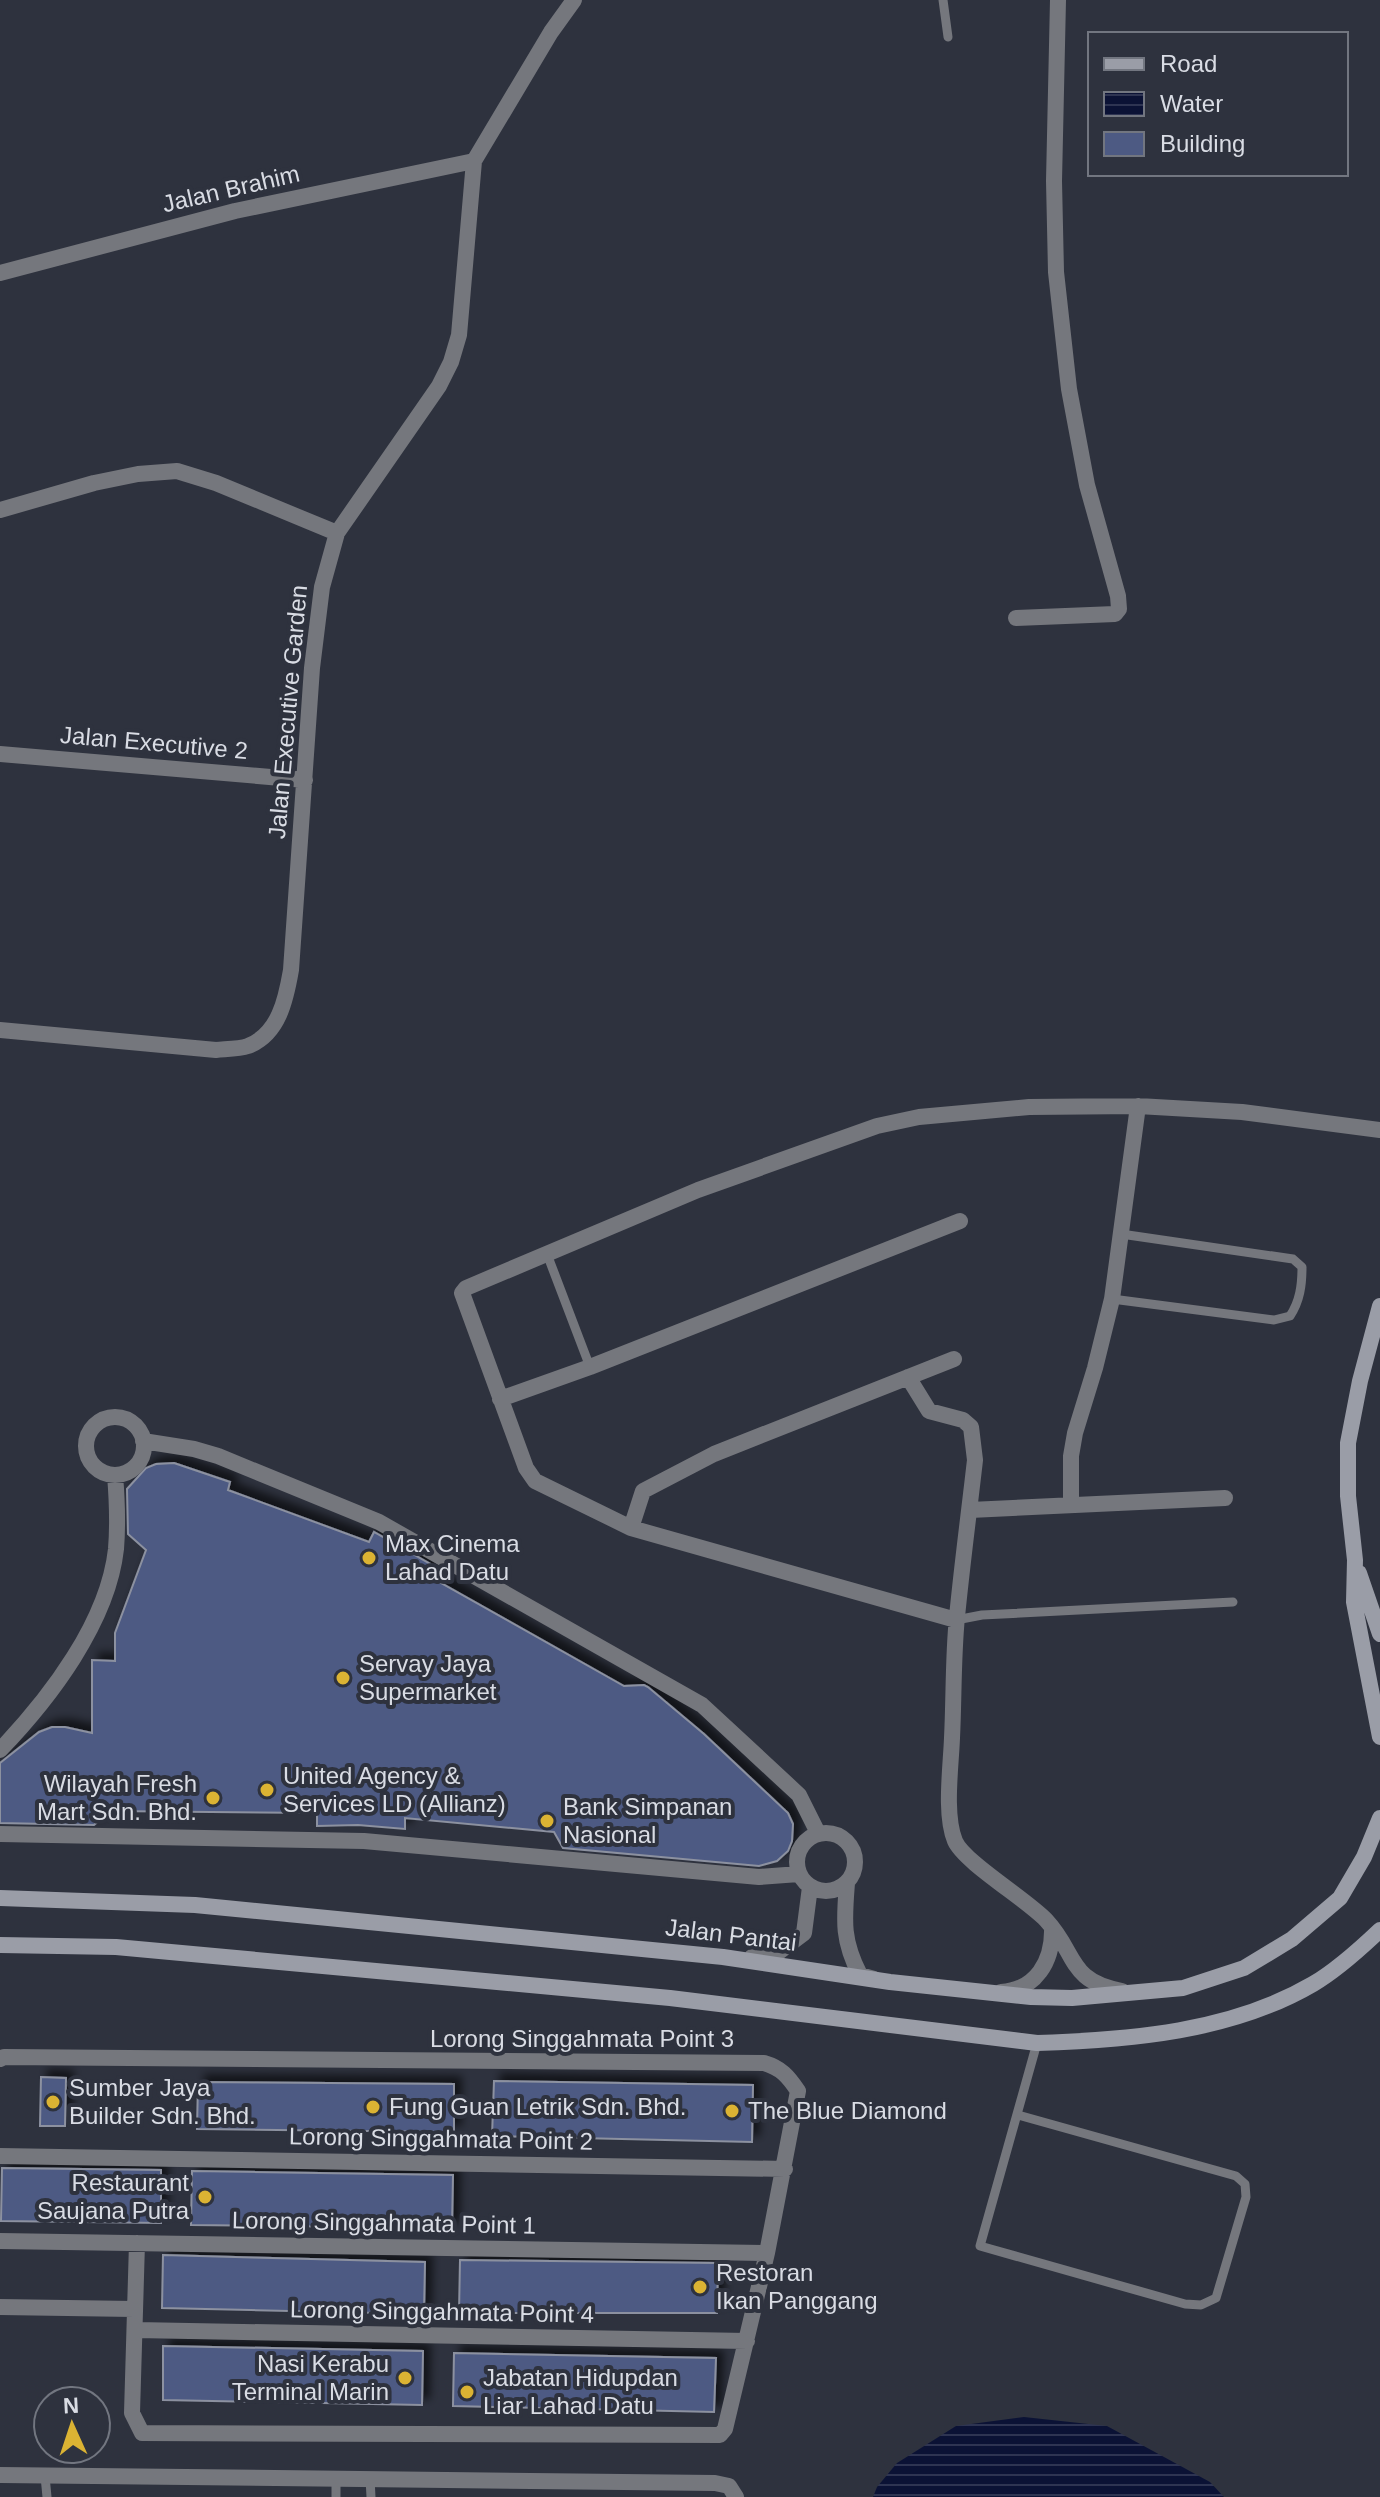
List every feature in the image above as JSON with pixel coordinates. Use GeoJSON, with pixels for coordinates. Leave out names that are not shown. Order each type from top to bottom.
{"type":"FeatureCollection","features":[{"type":"Feature","properties":{"kind":"street"},"geometry":{"type":"LineString","coordinates":[[551,32],[562,0]]}},
{"type":"Feature","properties":{"kind":"street"},"geometry":{"type":"LineString","coordinates":[[551,32],[574,0]]}},
{"type":"Feature","properties":{"kind":"street"},"geometry":{"type":"LineString","coordinates":[[1016,618],[1100,616],[1115,614],[1119,609],[1087,485],[1069,389],[1056,272],[1054,181],[1058,0]]}},
{"type":"Feature","properties":{"kind":"street","name":"Jalan Executive Garden"},"geometry":{"type":"LineString","coordinates":[[0,1030],[216,1050],[248,1046],[269,1033],[284,1005],[291,970],[312,668],[322,587],[337,533],[439,386],[451,362],[459,335],[474,161],[551,32]]}},
{"type":"Feature","properties":{"kind":"street","name":"Jalan Brahim"},"geometry":{"type":"LineString","coordinates":[[0,273],[235,211],[474,161]]}},
{"type":"Feature","properties":{"kind":"street"},"geometry":{"type":"LineString","coordinates":[[0,510],[94,483],[138,474],[177,471],[216,483],[337,533]]}},
{"type":"Feature","properties":{"kind":"street","name":"Jalan Executive 2"},"geometry":{"type":"LineString","coordinates":[[0,754],[305,780]]}},
{"type":"Feature","properties":{"kind":"street"},"geometry":{"type":"LineString","coordinates":[[956,1620],[631,1528],[535,1481],[526,1468],[462,1293],[466,1288],[698,1190],[877,1126],[919,1117],[1029,1107],[1138,1106],[1242,1112],[1380,1130]]}},
{"type":"Feature","properties":{"kind":"street"},"geometry":{"type":"LineString","coordinates":[[1071,1505],[1071,1456],[1112,1299],[1138,1106]]}},
{"type":"Feature","properties":{"kind":"street"},"geometry":{"type":"LineString","coordinates":[[500,1399],[590,1367],[960,1221]]}},
{"type":"Feature","properties":{"kind":"street"},"geometry":{"type":"LineString","coordinates":[[1380,1306],[1360,1381],[1348,1443],[1348,1496],[1355,1560],[1354,1602],[1380,1737]]}},
{"type":"Feature","properties":{"kind":"street"},"geometry":{"type":"LineString","coordinates":[[631,1528],[643,1491],[714,1454],[954,1359]]}},
{"type":"Feature","properties":{"kind":"street"},"geometry":{"type":"LineString","coordinates":[[908,1377],[929,1411],[963,1420],[971,1427],[975,1460],[956,1620],[950,1779],[951,1823],[955,1843],[981,1868],[1039,1912],[1052,1926],[1076,1965],[1094,1984],[1139,1994]]}},
{"type":"Feature","properties":{"kind":"street"},"geometry":{"type":"LineString","coordinates":[[119,1417],[131,1421],[139,1430],[143,1453],[137,1464],[127,1472],[115,1475],[104,1473],[94,1466],[85,1444],[89,1432],[97,1423],[119,1417]]}},
{"type":"Feature","properties":{"kind":"street"},"geometry":{"type":"LineString","coordinates":[[143,1441],[218,1456],[379,1522],[702,1705],[799,1795],[818,1833]]}},
{"type":"Feature","properties":{"kind":"street"},"geometry":{"type":"LineString","coordinates":[[0,1750],[56,1684],[86,1635],[107,1589],[115,1551],[115,1475]]}},
{"type":"Feature","properties":{"kind":"street"},"geometry":{"type":"LineString","coordinates":[[970,1510],[1225,1498]]}},
{"type":"Feature","properties":{"kind":"street"},"geometry":{"type":"LineString","coordinates":[[1355,1560],[1380,1634]]}},
{"type":"Feature","properties":{"kind":"street","name":"Jalan Pantai"},"geometry":{"type":"LineString","coordinates":[[0,1898],[195,1905],[723,1957],[890,1982],[1052,1998],[1139,1994],[1183,1988],[1244,1968],[1292,1939],[1340,1898],[1364,1857],[1380,1818]]}},
{"type":"Feature","properties":{"kind":"street"},"geometry":{"type":"LineString","coordinates":[[723,1957],[772,1957],[804,1933],[804,1880],[797,1854],[809,1838],[818,1833],[838,1834],[852,1847],[855,1866],[847,1883],[844,1923],[848,1952],[860,1975],[890,1982]]}},
{"type":"Feature","properties":{"kind":"street"},"geometry":{"type":"LineString","coordinates":[[0,1834],[364,1841],[804,1880],[829,1891],[847,1883]]}},
{"type":"Feature","properties":{"kind":"street"},"geometry":{"type":"LineString","coordinates":[[993,1992],[1010,1991],[1026,1985],[1039,1974],[1051,1952],[1052,1926]]}},
{"type":"Feature","properties":{"kind":"street"},"geometry":{"type":"LineString","coordinates":[[0,1945],[116,1947],[607,1992],[1037,2043],[1092,2041],[1221,2023],[1313,1984],[1380,1930]]}},
{"type":"Feature","properties":{"kind":"street","name":"Lorong Singgahmata Point 3"},"geometry":{"type":"LineString","coordinates":[[0,2059],[764,2063],[784,2072],[798,2091],[767,2253],[725,2429],[720,2435],[142,2433],[132,2413],[136,2330]]}},
{"type":"Feature","properties":{"kind":"street","name":"Lorong Singgahmata Point 2"},"geometry":{"type":"LineString","coordinates":[[0,2156],[785,2169]]}},
{"type":"Feature","properties":{"kind":"street","name":"Lorong Singgahmata Point 1"},"geometry":{"type":"LineString","coordinates":[[0,2241],[767,2253]]}},
{"type":"Feature","properties":{"kind":"street"},"geometry":{"type":"LineString","coordinates":[[136,2330],[137,2243]]}},
{"type":"Feature","properties":{"kind":"street"},"geometry":{"type":"LineString","coordinates":[[0,2307],[134,2309]]}},
{"type":"Feature","properties":{"kind":"street","name":"Lorong Singgahmata Point 4"},"geometry":{"type":"LineString","coordinates":[[136,2330],[747,2341]]}},
{"type":"Feature","properties":{"kind":"street"},"geometry":{"type":"LineString","coordinates":[[0,2475],[715,2483],[729,2486],[736,2497]]}},
{"type":"Feature","properties":{"kind":"lane"},"geometry":{"type":"LineString","coordinates":[[943,0],[948,37]]}},
{"type":"Feature","properties":{"kind":"lane"},"geometry":{"type":"LineString","coordinates":[[1112,1299],[1274,1320],[1290,1316],[1297,1305],[1302,1282],[1302,1267],[1293,1259],[1121,1234]]}},
{"type":"Feature","properties":{"kind":"lane"},"geometry":{"type":"LineString","coordinates":[[547,1254],[590,1367]]}},
{"type":"Feature","properties":{"kind":"lane"},"geometry":{"type":"LineString","coordinates":[[956,1620],[982,1615],[1233,1602]]}},
{"type":"Feature","properties":{"kind":"lane"},"geometry":{"type":"LineString","coordinates":[[1018,2115],[1236,2176],[1245,2184],[1246,2197],[1216,2298],[1201,2305],[1185,2304],[980,2246],[1037,2043]]}},
{"type":"Feature","properties":{"kind":"lane"},"geometry":{"type":"LineString","coordinates":[[45,2476],[47,2497]]}},
{"type":"Feature","properties":{"kind":"lane"},"geometry":{"type":"LineString","coordinates":[[336,2478],[336,2497]]}},
{"type":"Feature","properties":{"kind":"lane"},"geometry":{"type":"LineString","coordinates":[[370,2478],[371,2497]]}},
{"type":"Feature","properties":{"kind":"water"},"geometry":{"type":"Polygon","coordinates":[[[1024,2417],[1107,2426],[1210,2482],[1224,2497],[873,2497],[877,2487],[897,2463],[956,2426],[1024,2417]]]}},
{"type":"Feature","properties":{"kind":"building"},"geometry":{"type":"Polygon","coordinates":[[[174,1463],[230,1482],[228,1490],[369,1542],[374,1532],[432,1565],[427,1575],[624,1686],[648,1687],[704,1734],[788,1813],[793,1824],[788,1851],[777,1861],[759,1866],[563,1848],[554,1832],[405,1818],[405,1829],[317,1826],[317,1813],[110,1811],[94,1825],[0,1823],[0,1763],[39,1732],[52,1727],[92,1733],[92,1660],[115,1661],[115,1633],[146,1550],[128,1534],[127,1489],[146,1468],[174,1463]]]}},
{"type":"Feature","properties":{"kind":"building","name":"Sumber Jaya Builder Sdn. Bhd."},"geometry":{"type":"Polygon","coordinates":[[[41,2077],[66,2078],[65,2126],[40,2126],[41,2077]]]}},
{"type":"Feature","properties":{"kind":"building"},"geometry":{"type":"Polygon","coordinates":[[[494,2081],[753,2085],[752,2142],[492,2136],[494,2081]]]}},
{"type":"Feature","properties":{"kind":"building"},"geometry":{"type":"Polygon","coordinates":[[[198,2082],[454,2084],[454,2132],[197,2129],[198,2082]]]}},
{"type":"Feature","properties":{"kind":"building"},"geometry":{"type":"Polygon","coordinates":[[[2,2168],[161,2170],[161,2223],[1,2221],[2,2168]]]}},
{"type":"Feature","properties":{"kind":"building"},"geometry":{"type":"Polygon","coordinates":[[[192,2171],[453,2175],[452,2228],[191,2225],[192,2171]]]}},
{"type":"Feature","properties":{"kind":"building"},"geometry":{"type":"Polygon","coordinates":[[[163,2255],[425,2262],[424,2314],[162,2308],[163,2255]]]}},
{"type":"Feature","properties":{"kind":"building"},"geometry":{"type":"Polygon","coordinates":[[[460,2260],[718,2263],[717,2313],[459,2313],[460,2260]]]}},
{"type":"Feature","properties":{"kind":"building"},"geometry":{"type":"Polygon","coordinates":[[[163,2346],[423,2351],[422,2405],[163,2400],[163,2346]]]}},
{"type":"Feature","properties":{"kind":"building"},"geometry":{"type":"Polygon","coordinates":[[[454,2353],[716,2358],[714,2412],[453,2406],[454,2353]]]}},
{"type":"Feature","properties":{"kind":"place","name":"Max Cinema Lahad Datu"},"geometry":{"type":"Point","coordinates":[369,1558]}},
{"type":"Feature","properties":{"kind":"place","name":"Servay Jaya Supermarket"},"geometry":{"type":"Point","coordinates":[343,1678]}},
{"type":"Feature","properties":{"kind":"place","name":"United Agency & Services LD (Allianz)"},"geometry":{"type":"Point","coordinates":[267,1790]}},
{"type":"Feature","properties":{"kind":"place","name":"Wilayah Fresh Mart Sdn. Bhd."},"geometry":{"type":"Point","coordinates":[213,1798]}},
{"type":"Feature","properties":{"kind":"place","name":"Bank Simpanan Nasional"},"geometry":{"type":"Point","coordinates":[547,1821]}},
{"type":"Feature","properties":{"kind":"place","name":"Sumber Jaya Builder Sdn. Bhd."},"geometry":{"type":"Point","coordinates":[53,2102]}},
{"type":"Feature","properties":{"kind":"place","name":"Fung Guan Letrik Sdn. Bhd."},"geometry":{"type":"Point","coordinates":[373,2107]}},
{"type":"Feature","properties":{"kind":"place","name":"The Blue Diamond"},"geometry":{"type":"Point","coordinates":[732,2111]}},
{"type":"Feature","properties":{"kind":"place","name":"Restaurant Saujana Putra"},"geometry":{"type":"Point","coordinates":[205,2197]}},
{"type":"Feature","properties":{"kind":"place","name":"Restoran Ikan Panggang"},"geometry":{"type":"Point","coordinates":[700,2287]}},
{"type":"Feature","properties":{"kind":"place","name":"Nasi Kerabu Terminal Marin"},"geometry":{"type":"Point","coordinates":[405,2378]}},
{"type":"Feature","properties":{"kind":"place","name":"Jabatan Hidupdan Liar Lahad Datu"},"geometry":{"type":"Point","coordinates":[467,2392]}}]}
